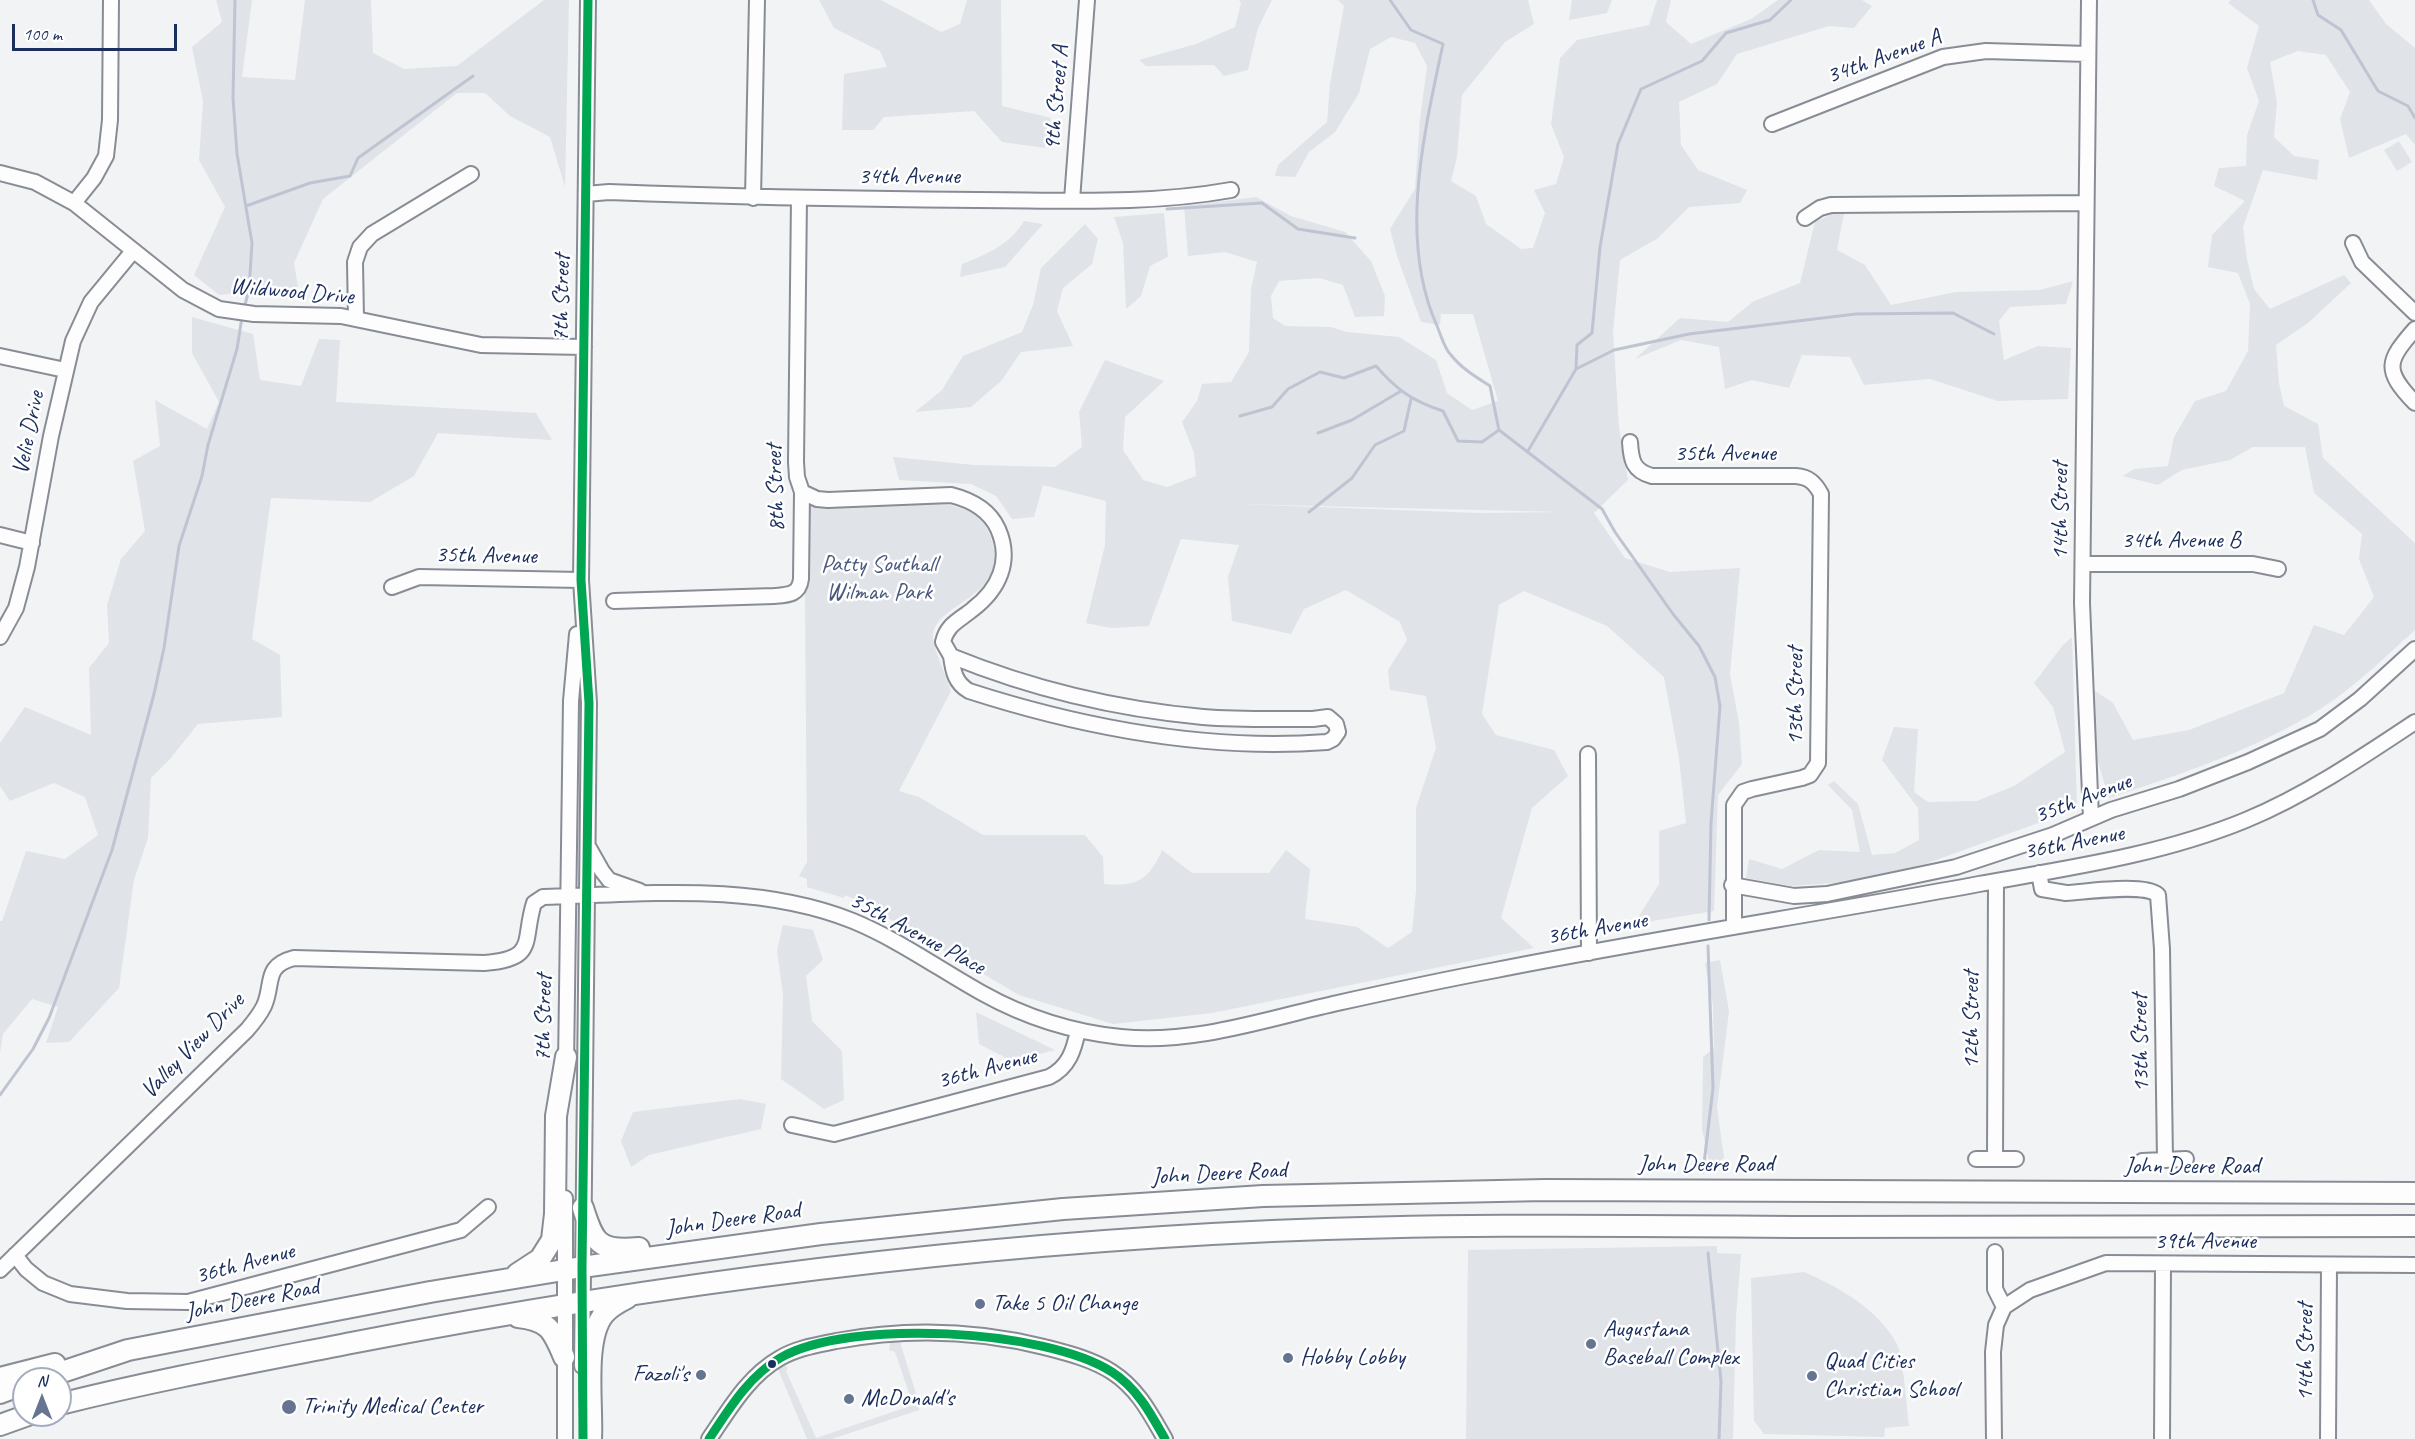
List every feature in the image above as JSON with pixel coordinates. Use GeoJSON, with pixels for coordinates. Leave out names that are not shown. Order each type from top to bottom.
{"type":"FeatureCollection","features":[{"type":"Feature","properties":{"kind":"highway"},"geometry":{"type":"LineString","coordinates":[[508,1279],[540,1259],[552,1240],[555,1214],[556,1116],[566,1057]]}},
{"type":"Feature","properties":{"kind":"highway","name":"John Deere Road"},"geometry":{"type":"LineString","coordinates":[[72,1369],[128,1350],[573,1268],[842,1231],[982,1216],[1163,1202],[1405,1192],[1687,1190],[2415,1193]]}},
{"type":"Feature","properties":{"kind":"highway"},"geometry":{"type":"LineString","coordinates":[[583,1208],[594,1238],[608,1247],[617,1249],[649,1247],[758,1232],[842,1231]]}},
{"type":"Feature","properties":{"kind":"highway"},"geometry":{"type":"LineString","coordinates":[[72,1401],[136,1385],[495,1317],[634,1294],[814,1269],[1031,1247],[1272,1231],[1481,1225],[2415,1226]]}},
{"type":"Feature","properties":{"kind":"highway"},"geometry":{"type":"LineString","coordinates":[[591,1439],[594,1331],[605,1313],[634,1294]]}},
{"type":"Feature","properties":{"kind":"highway"},"geometry":{"type":"LineString","coordinates":[[495,1317],[539,1320],[553,1332],[564,1357]]}},
{"type":"Feature","properties":{"kind":"highway"},"geometry":{"type":"LineString","coordinates":[[0,1378],[128,1350]]}},
{"type":"Feature","properties":{"kind":"street"},"geometry":{"type":"LineString","coordinates":[[74,203],[106,156],[110,120],[111,0]]}},
{"type":"Feature","properties":{"kind":"street","name":"7th Street"},"geometry":{"type":"LineString","coordinates":[[573,1268],[583,1208],[588,846],[589,703],[581,580],[588,0]]}},
{"type":"Feature","properties":{"kind":"street"},"geometry":{"type":"LineString","coordinates":[[753,198],[757,0]]}},
{"type":"Feature","properties":{"kind":"street","name":"9th Street A"},"geometry":{"type":"LineString","coordinates":[[1072,201],[1087,0]]}},
{"type":"Feature","properties":{"kind":"street","name":"14th Street"},"geometry":{"type":"LineString","coordinates":[[2089,0],[2082,613],[2091,818]]}},
{"type":"Feature","properties":{"kind":"street","name":"34th Avenue A"},"geometry":{"type":"LineString","coordinates":[[1772,124],[1943,57],[1986,51],[2088,54]]}},
{"type":"Feature","properties":{"kind":"street","name":"Wildwood Drive"},"geometry":{"type":"LineString","coordinates":[[0,173],[35,182],[74,203],[183,290],[219,309],[254,314],[313,314],[356,319],[460,343],[584,347]]}},
{"type":"Feature","properties":{"kind":"street"},"geometry":{"type":"LineString","coordinates":[[356,319],[355,262],[365,240],[382,227],[471,174]]}},
{"type":"Feature","properties":{"kind":"street","name":"34th Avenue"},"geometry":{"type":"LineString","coordinates":[[586,194],[609,192],[753,198],[1072,201],[1162,198],[1231,190]]}},
{"type":"Feature","properties":{"kind":"street","name":"8th Street"},"geometry":{"type":"LineString","coordinates":[[614,601],[774,596],[794,593],[799,589],[802,492],[797,477],[796,462],[799,198]]}},
{"type":"Feature","properties":{"kind":"street"},"geometry":{"type":"LineString","coordinates":[[1805,218],[1831,205],[2086,203]]}},
{"type":"Feature","properties":{"kind":"street"},"geometry":{"type":"LineString","coordinates":[[2353,243],[2362,262],[2415,313]]}},
{"type":"Feature","properties":{"kind":"street","name":"Velie Drive"},"geometry":{"type":"LineString","coordinates":[[0,637],[18,600],[32,543],[65,370],[73,341],[85,313],[108,280],[133,251]]}},
{"type":"Feature","properties":{"kind":"street"},"geometry":{"type":"LineString","coordinates":[[2415,329],[2398,350],[2392,364],[2398,381],[2415,402]]}},
{"type":"Feature","properties":{"kind":"street"},"geometry":{"type":"LineString","coordinates":[[0,356],[65,370]]}},
{"type":"Feature","properties":{"kind":"street","name":"35th Avenue"},"geometry":{"type":"LineString","coordinates":[[1630,442],[1637,470],[1652,476],[1796,476],[1805,477],[1813,483]]}},
{"type":"Feature","properties":{"kind":"street","name":"13th Street"},"geometry":{"type":"LineString","coordinates":[[1734,927],[1732,885],[1734,805],[1743,792],[1810,775],[1818,763],[1822,503],[1821,494],[1813,483]]}},
{"type":"Feature","properties":{"kind":"street"},"geometry":{"type":"LineString","coordinates":[[802,492],[817,500],[951,495],[964,498],[989,514],[995,522],[1003,543],[1003,570],[999,580],[984,599],[948,629],[943,642],[951,656],[956,679],[969,691],[1056,716],[1120,730],[1178,739],[1240,743],[1327,741],[1333,739],[1338,732],[1336,724],[1328,717],[1205,717],[1134,708],[1061,693],[995,674],[951,656]]}},
{"type":"Feature","properties":{"kind":"street"},"geometry":{"type":"LineString","coordinates":[[0,535],[32,543]]}},
{"type":"Feature","properties":{"kind":"street","name":"34th Avenue B"},"geometry":{"type":"LineString","coordinates":[[2084,564],[2253,564],[2278,569]]}},
{"type":"Feature","properties":{"kind":"street","name":"35th Avenue"},"geometry":{"type":"LineString","coordinates":[[392,587],[419,577],[581,580]]}},
{"type":"Feature","properties":{"kind":"street","name":"7th Street"},"geometry":{"type":"LineString","coordinates":[[581,597],[571,698],[566,1057],[573,1304],[583,1439]]}},
{"type":"Feature","properties":{"kind":"street","name":"35th Avenue"},"geometry":{"type":"LineString","coordinates":[[1732,885],[1794,896],[1827,894],[1956,867],[2054,835],[2091,818],[2179,789],[2248,762],[2320,729],[2360,699],[2415,649]]}},
{"type":"Feature","properties":{"kind":"street"},"geometry":{"type":"LineString","coordinates":[[1120,730],[1136,725],[1140,715],[1134,708]]}},
{"type":"Feature","properties":{"kind":"street","name":"36th Avenue"},"geometry":{"type":"LineString","coordinates":[[792,1125],[834,1134],[1049,1077],[1062,1070],[1070,1058],[1078,1030],[1120,1037],[1148,1038],[1211,1033],[1441,980],[2119,858],[2188,840],[2245,820],[2310,789],[2415,722]]}},
{"type":"Feature","properties":{"kind":"street"},"geometry":{"type":"LineString","coordinates":[[1588,754],[1589,953]]}},
{"type":"Feature","properties":{"kind":"street"},"geometry":{"type":"LineString","coordinates":[[588,846],[602,872],[609,879],[647,894]]}},
{"type":"Feature","properties":{"kind":"street","name":"13th Street"},"geometry":{"type":"LineString","coordinates":[[2039,873],[2042,889],[2066,893],[2139,889],[2153,891],[2158,895],[2161,911],[2165,1160]]}},
{"type":"Feature","properties":{"kind":"street","name":"12th Street"},"geometry":{"type":"LineString","coordinates":[[1995,1159],[1996,881]]}},
{"type":"Feature","properties":{"kind":"street","name":"35th Avenue Place"},"geometry":{"type":"LineString","coordinates":[[587,896],[647,894],[766,897],[804,905],[847,919],[898,943],[1010,1007],[1078,1030]]}},
{"type":"Feature","properties":{"kind":"street","name":"Valley View Drive"},"geometry":{"type":"LineString","coordinates":[[0,1270],[247,1030],[264,1006],[272,972],[279,964],[294,958],[484,963],[507,960],[522,950],[527,941],[532,910],[537,900],[543,897],[587,896]]}},
{"type":"Feature","properties":{"kind":"street"},"geometry":{"type":"LineString","coordinates":[[1976,1159],[2016,1159]]}},
{"type":"Feature","properties":{"kind":"street"},"geometry":{"type":"LineString","coordinates":[[2142,1161],[2186,1159]]}},
{"type":"Feature","properties":{"kind":"street","name":"36th Avenue"},"geometry":{"type":"LineString","coordinates":[[15,1255],[26,1269],[43,1283],[70,1294],[127,1301],[188,1302],[460,1230],[488,1207]]}},
{"type":"Feature","properties":{"kind":"street"},"geometry":{"type":"LineString","coordinates":[[1994,1439],[1994,1337],[1998,1316],[2004,1308],[1995,1289],[1995,1252]]}},
{"type":"Feature","properties":{"kind":"street","name":"39th Avenue"},"geometry":{"type":"LineString","coordinates":[[2004,1308],[2030,1290],[2106,1263],[2415,1265]]}},
{"type":"Feature","properties":{"kind":"street"},"geometry":{"type":"LineString","coordinates":[[2162,1439],[2163,1265]]}},
{"type":"Feature","properties":{"kind":"street","name":"14th Street"},"geometry":{"type":"LineString","coordinates":[[2328,1439],[2329,1265]]}},
{"type":"Feature","properties":{"kind":"street","name":"7th Street"},"geometry":{"type":"LineString","coordinates":[[565,1439],[564,1357],[573,1304]]}},
{"type":"Feature","properties":{"kind":"street"},"geometry":{"type":"LineString","coordinates":[[709,1439],[756,1375],[782,1356],[818,1344],[895,1333],[954,1333],[1021,1342],[1081,1358],[1102,1367],[1127,1383],[1141,1398],[1165,1439]]}},
{"type":"Feature","properties":{"kind":"green space"},"geometry":{"type":"Polygon","coordinates":[[[216,0],[252,0],[242,77],[295,80],[305,0],[371,0],[373,53],[404,69],[457,66],[544,0],[569,0],[565,187],[550,137],[510,116],[485,93],[457,93],[323,199],[294,263],[298,287],[219,295],[194,275],[225,207],[199,160],[203,101],[192,47],[222,22],[216,0]]]}},
{"type":"Feature","properties":{"kind":"green space"},"geometry":{"type":"Polygon","coordinates":[[[819,0],[881,0],[941,32],[960,24],[967,0],[1001,0],[1002,106],[1051,118],[1045,148],[1002,142],[974,111],[884,117],[873,130],[842,130],[844,74],[887,67],[880,51],[834,28],[819,0]]]}},
{"type":"Feature","properties":{"kind":"green space"},"geometry":{"type":"Polygon","coordinates":[[[1239,0],[1272,0],[1258,28],[1248,70],[1224,76],[1214,65],[1146,66],[1139,60],[1196,44],[1235,27],[1241,3],[1239,0]]]}},
{"type":"Feature","properties":{"kind":"green space","name":"Patty Southall Wilman Park"},"geometry":{"type":"Polygon","coordinates":[[[1338,0],[1528,0],[1534,24],[1505,42],[1462,95],[1457,157],[1451,181],[1476,196],[1486,224],[1521,249],[1533,248],[1545,213],[1534,190],[1556,184],[1564,157],[1551,124],[1560,58],[1577,40],[1649,25],[1657,0],[1671,0],[1666,22],[1691,44],[1751,19],[1778,0],[1862,0],[1872,6],[1854,28],[1829,26],[1737,54],[1717,84],[1679,102],[1681,145],[1698,170],[1747,190],[1740,203],[1689,207],[1658,238],[1620,260],[1613,332],[1619,427],[1628,480],[1594,513],[1625,558],[1670,572],[1740,568],[1730,674],[1739,723],[1742,764],[1718,795],[1714,911],[1634,924],[1659,884],[1659,831],[1686,823],[1679,758],[1664,677],[1607,626],[1524,591],[1499,605],[1482,714],[1496,735],[1554,750],[1568,776],[1532,808],[1501,918],[1534,948],[1212,1013],[1113,1024],[1019,995],[861,902],[845,895],[844,898],[807,887],[807,879],[799,876],[807,862],[805,595],[810,507],[946,504],[974,515],[984,524],[991,538],[994,559],[991,575],[982,587],[945,615],[936,626],[934,643],[951,691],[899,791],[919,797],[983,835],[1085,835],[1103,857],[1104,884],[1125,884],[1147,875],[1162,850],[1192,873],[1269,873],[1286,850],[1310,869],[1305,919],[1357,927],[1388,948],[1412,932],[1416,891],[1416,808],[1436,748],[1426,696],[1390,690],[1388,670],[1407,640],[1400,622],[1346,590],[1304,609],[1291,634],[1232,621],[1228,577],[1239,545],[1181,539],[1149,626],[1111,628],[1086,623],[1105,545],[1106,501],[1043,485],[1034,517],[1012,519],[996,496],[971,484],[899,480],[893,457],[974,465],[1055,467],[1082,447],[1079,412],[1105,360],[1164,381],[1125,417],[1123,450],[1143,480],[1167,487],[1196,476],[1194,453],[1182,422],[1197,401],[1202,384],[1231,382],[1249,352],[1251,289],[1257,262],[1225,252],[1188,256],[1184,206],[1256,197],[1291,216],[1345,232],[1371,261],[1385,296],[1384,316],[1355,317],[1343,285],[1319,278],[1279,281],[1271,296],[1273,318],[1285,326],[1331,327],[1347,332],[1399,337],[1436,360],[1447,393],[1472,410],[1498,401],[1473,314],[1441,314],[1440,325],[1421,322],[1397,256],[1390,229],[1415,189],[1420,119],[1427,66],[1415,43],[1391,37],[1370,49],[1359,93],[1335,132],[1309,152],[1295,177],[1275,176],[1278,165],[1327,122],[1330,84],[1344,6],[1338,0]],[[1236,504],[1480,513],[1562,512],[1236,504]]]}},
{"type":"Feature","properties":{"kind":"green space"},"geometry":{"type":"Polygon","coordinates":[[[1572,0],[1612,0],[1607,13],[1569,20],[1572,0]]]}},
{"type":"Feature","properties":{"kind":"green space"},"geometry":{"type":"Polygon","coordinates":[[[2231,0],[2369,0],[2386,24],[2415,48],[2415,145],[2406,134],[2349,158],[2340,119],[2350,92],[2326,55],[2298,51],[2270,62],[2277,102],[2274,137],[2294,156],[2319,160],[2317,180],[2263,170],[2243,227],[2254,289],[2270,309],[2344,275],[2351,283],[2308,323],[2276,345],[2279,383],[2284,406],[2318,424],[2323,458],[2415,543],[2415,630],[2335,699],[2283,730],[2196,768],[2109,798],[2098,762],[2092,689],[2113,703],[2133,740],[2189,730],[2284,693],[2314,625],[2344,635],[2374,597],[2359,559],[2362,534],[2314,493],[2305,447],[2253,447],[2230,460],[2182,470],[2158,485],[2123,476],[2134,469],[2168,466],[2174,437],[2195,401],[2226,391],[2248,351],[2250,304],[2238,273],[2208,267],[2212,235],[2245,201],[2214,186],[2219,168],[2246,166],[2247,135],[2259,101],[2247,68],[2259,26],[2228,3],[2231,0]]]}},
{"type":"Feature","properties":{"kind":"green space"},"geometry":{"type":"Polygon","coordinates":[[[2399,141],[2412,162],[2397,171],[2384,150],[2399,141]]]}},
{"type":"Feature","properties":{"kind":"green space"},"geometry":{"type":"Polygon","coordinates":[[[1845,208],[1837,250],[1865,265],[1891,305],[1956,292],[2040,290],[2073,281],[2066,304],[2010,307],[1999,321],[2004,360],[2038,346],[2071,348],[2068,399],[1998,401],[1930,379],[1864,385],[1850,357],[1802,355],[1789,388],[1752,380],[1725,389],[1719,347],[1681,340],[1635,359],[1680,318],[1728,322],[1754,301],[1800,283],[1815,222],[1845,208]]]}},
{"type":"Feature","properties":{"kind":"green space"},"geometry":{"type":"Polygon","coordinates":[[[1164,213],[1168,257],[1150,266],[1141,296],[1126,309],[1123,243],[1114,217],[1164,213]]]}},
{"type":"Feature","properties":{"kind":"green space"},"geometry":{"type":"Polygon","coordinates":[[[1024,221],[1043,224],[1005,267],[960,277],[962,264],[1005,243],[1024,221]]]}},
{"type":"Feature","properties":{"kind":"green space"},"geometry":{"type":"Polygon","coordinates":[[[1085,224],[1098,239],[1092,264],[1063,288],[1057,311],[1073,346],[1021,352],[1001,381],[971,407],[915,412],[942,390],[963,356],[1022,332],[1033,305],[1041,268],[1085,224]]]}},
{"type":"Feature","properties":{"kind":"green space"},"geometry":{"type":"Polygon","coordinates":[[[192,317],[253,334],[260,380],[301,386],[319,339],[340,340],[336,402],[536,413],[552,440],[438,433],[414,476],[370,502],[271,498],[252,639],[280,655],[282,717],[198,724],[170,759],[151,778],[148,838],[134,880],[119,988],[69,1042],[46,1043],[58,1007],[32,999],[3,1034],[0,1053],[0,921],[2,921],[26,851],[65,859],[98,835],[85,797],[54,783],[10,801],[0,786],[0,743],[25,707],[91,735],[89,668],[109,643],[107,605],[121,559],[145,531],[133,461],[160,446],[155,400],[207,429],[219,402],[192,353],[192,317]]]}},
{"type":"Feature","properties":{"kind":"green space"},"geometry":{"type":"Polygon","coordinates":[[[2072,637],[2077,809],[1925,864],[1848,882],[1792,886],[1746,878],[1749,859],[1782,869],[1819,850],[1860,852],[1852,810],[1828,785],[1834,781],[1858,804],[1872,855],[1895,853],[1919,840],[1918,808],[1882,760],[1894,727],[1918,729],[1914,792],[1928,802],[1977,801],[2014,786],[2065,752],[2053,707],[2034,683],[2063,645],[2072,637]]]}},
{"type":"Feature","properties":{"kind":"green space"},"geometry":{"type":"Polygon","coordinates":[[[783,925],[813,930],[823,960],[806,976],[812,1021],[842,1051],[844,1100],[824,1109],[781,1079],[783,996],[777,950],[783,925]]]}},
{"type":"Feature","properties":{"kind":"green space"},"geometry":{"type":"Polygon","coordinates":[[[1720,960],[1729,1011],[1717,1107],[1724,1158],[1710,1166],[1702,1129],[1703,1057],[1714,1048],[1713,1005],[1705,963],[1720,960]]]}},
{"type":"Feature","properties":{"kind":"green space"},"geometry":{"type":"Polygon","coordinates":[[[976,1012],[1055,1050],[1012,1061],[979,1044],[976,1012]]]}},
{"type":"Feature","properties":{"kind":"green space"},"geometry":{"type":"Polygon","coordinates":[[[740,1099],[766,1104],[761,1129],[649,1155],[631,1167],[621,1141],[633,1112],[740,1099]]]}},
{"type":"Feature","properties":{"kind":"green space","name":"Augustana Baseball Complex"},"geometry":{"type":"Polygon","coordinates":[[[1717,1246],[1717,1253],[1741,1254],[1736,1317],[1733,1439],[1466,1439],[1468,1250],[1717,1246]]]}},
{"type":"Feature","properties":{"kind":"green space"},"geometry":{"type":"Polygon","coordinates":[[[1804,1272],[1856,1300],[1889,1331],[1899,1350],[1909,1426],[1885,1428],[1884,1437],[1764,1434],[1754,1421],[1751,1278],[1804,1272]]]}},
{"type":"Feature","properties":{"kind":"green space"},"geometry":{"type":"Polygon","coordinates":[[[890,1342],[900,1342],[920,1406],[919,1410],[832,1439],[807,1439],[778,1369],[785,1365],[788,1368],[786,1371],[816,1438],[913,1405],[895,1352],[889,1350],[890,1342]]]}},
{"type":"Feature","properties":{"kind":"waterway"},"geometry":{"type":"LineString","coordinates":[[235,0],[233,98],[237,154],[252,243],[249,290],[244,308]]}},
{"type":"Feature","properties":{"kind":"waterway"},"geometry":{"type":"LineString","coordinates":[[1390,0],[1411,30],[1443,44],[1422,150],[1417,222],[1419,258],[1425,293],[1445,345],[1459,364],[1490,386],[1499,430],[1602,509],[1615,532],[1673,614],[1699,646],[1715,677],[1720,706],[1711,823],[1709,920]]}},
{"type":"Feature","properties":{"kind":"waterway"},"geometry":{"type":"LineString","coordinates":[[1576,369],[1577,345],[1592,333],[1600,247],[1618,144],[1641,89],[1702,61],[1726,33],[1770,20],[1791,0]]}},
{"type":"Feature","properties":{"kind":"waterway"},"geometry":{"type":"LineString","coordinates":[[2313,0],[2318,15],[2341,30],[2378,91],[2408,106],[2415,118]]}},
{"type":"Feature","properties":{"kind":"waterway"},"geometry":{"type":"LineString","coordinates":[[246,206],[310,183],[350,176],[358,158],[473,76]]}},
{"type":"Feature","properties":{"kind":"waterway"},"geometry":{"type":"LineString","coordinates":[[1167,209],[1262,203],[1298,229],[1355,238]]}},
{"type":"Feature","properties":{"kind":"waterway"},"geometry":{"type":"LineString","coordinates":[[1528,451],[1576,369],[1614,350],[1689,334],[1856,314],[1953,313],[1994,334]]}},
{"type":"Feature","properties":{"kind":"waterway"},"geometry":{"type":"LineString","coordinates":[[0,1095],[33,1049],[49,1018],[112,850],[154,694],[164,648],[179,546],[202,476],[208,445],[237,349],[242,317]]}},
{"type":"Feature","properties":{"kind":"waterway"},"geometry":{"type":"LineString","coordinates":[[1240,416],[1272,407],[1288,389],[1320,372],[1344,378],[1376,366],[1406,394],[1443,411],[1458,441],[1482,442],[1499,430]]}},
{"type":"Feature","properties":{"kind":"waterway"},"geometry":{"type":"LineString","coordinates":[[1318,433],[1352,420],[1401,391]]}},
{"type":"Feature","properties":{"kind":"waterway"},"geometry":{"type":"LineString","coordinates":[[1309,512],[1352,478],[1375,445],[1404,431],[1411,399]]}},
{"type":"Feature","properties":{"kind":"waterway"},"geometry":{"type":"LineString","coordinates":[[1703,1172],[1713,1088],[1708,946]]}},
{"type":"Feature","properties":{"kind":"waterway"},"geometry":{"type":"LineString","coordinates":[[1708,1253],[1721,1381],[1719,1439]]}},
{"type":"Feature","properties":{"kind":"transit line"},"geometry":{"type":"LineString","coordinates":[[583,1439],[582,1267],[589,703],[581,580],[588,0]]}},
{"type":"Feature","properties":{"kind":"transit line"},"geometry":{"type":"LineString","coordinates":[[709,1439],[749,1384],[758,1374],[780,1358],[811,1345],[852,1337],[898,1334],[947,1334],[996,1338],[1042,1346],[1082,1357],[1121,1378],[1149,1411],[1165,1439]]}},
{"type":"Feature","properties":{"kind":"place","name":"Take 5 Oil Change"},"geometry":{"type":"Point","coordinates":[980,1304]}},
{"type":"Feature","properties":{"kind":"place","name":"Augustana Baseball Complex"},"geometry":{"type":"Point","coordinates":[1591,1344]}},
{"type":"Feature","properties":{"kind":"place","name":"Hobby Lobby"},"geometry":{"type":"Point","coordinates":[1288,1358]}},
{"type":"Feature","properties":{"kind":"place","name":"Fazoli's"},"geometry":{"type":"Point","coordinates":[701,1375]}},
{"type":"Feature","properties":{"kind":"place","name":"Quad Cities Christian School"},"geometry":{"type":"Point","coordinates":[1812,1376]}},
{"type":"Feature","properties":{"kind":"place","name":"McDonald's"},"geometry":{"type":"Point","coordinates":[849,1399]}},
{"type":"Feature","properties":{"kind":"place","name":"Trinity Medical Center"},"geometry":{"type":"Point","coordinates":[289,1407]}}]}
